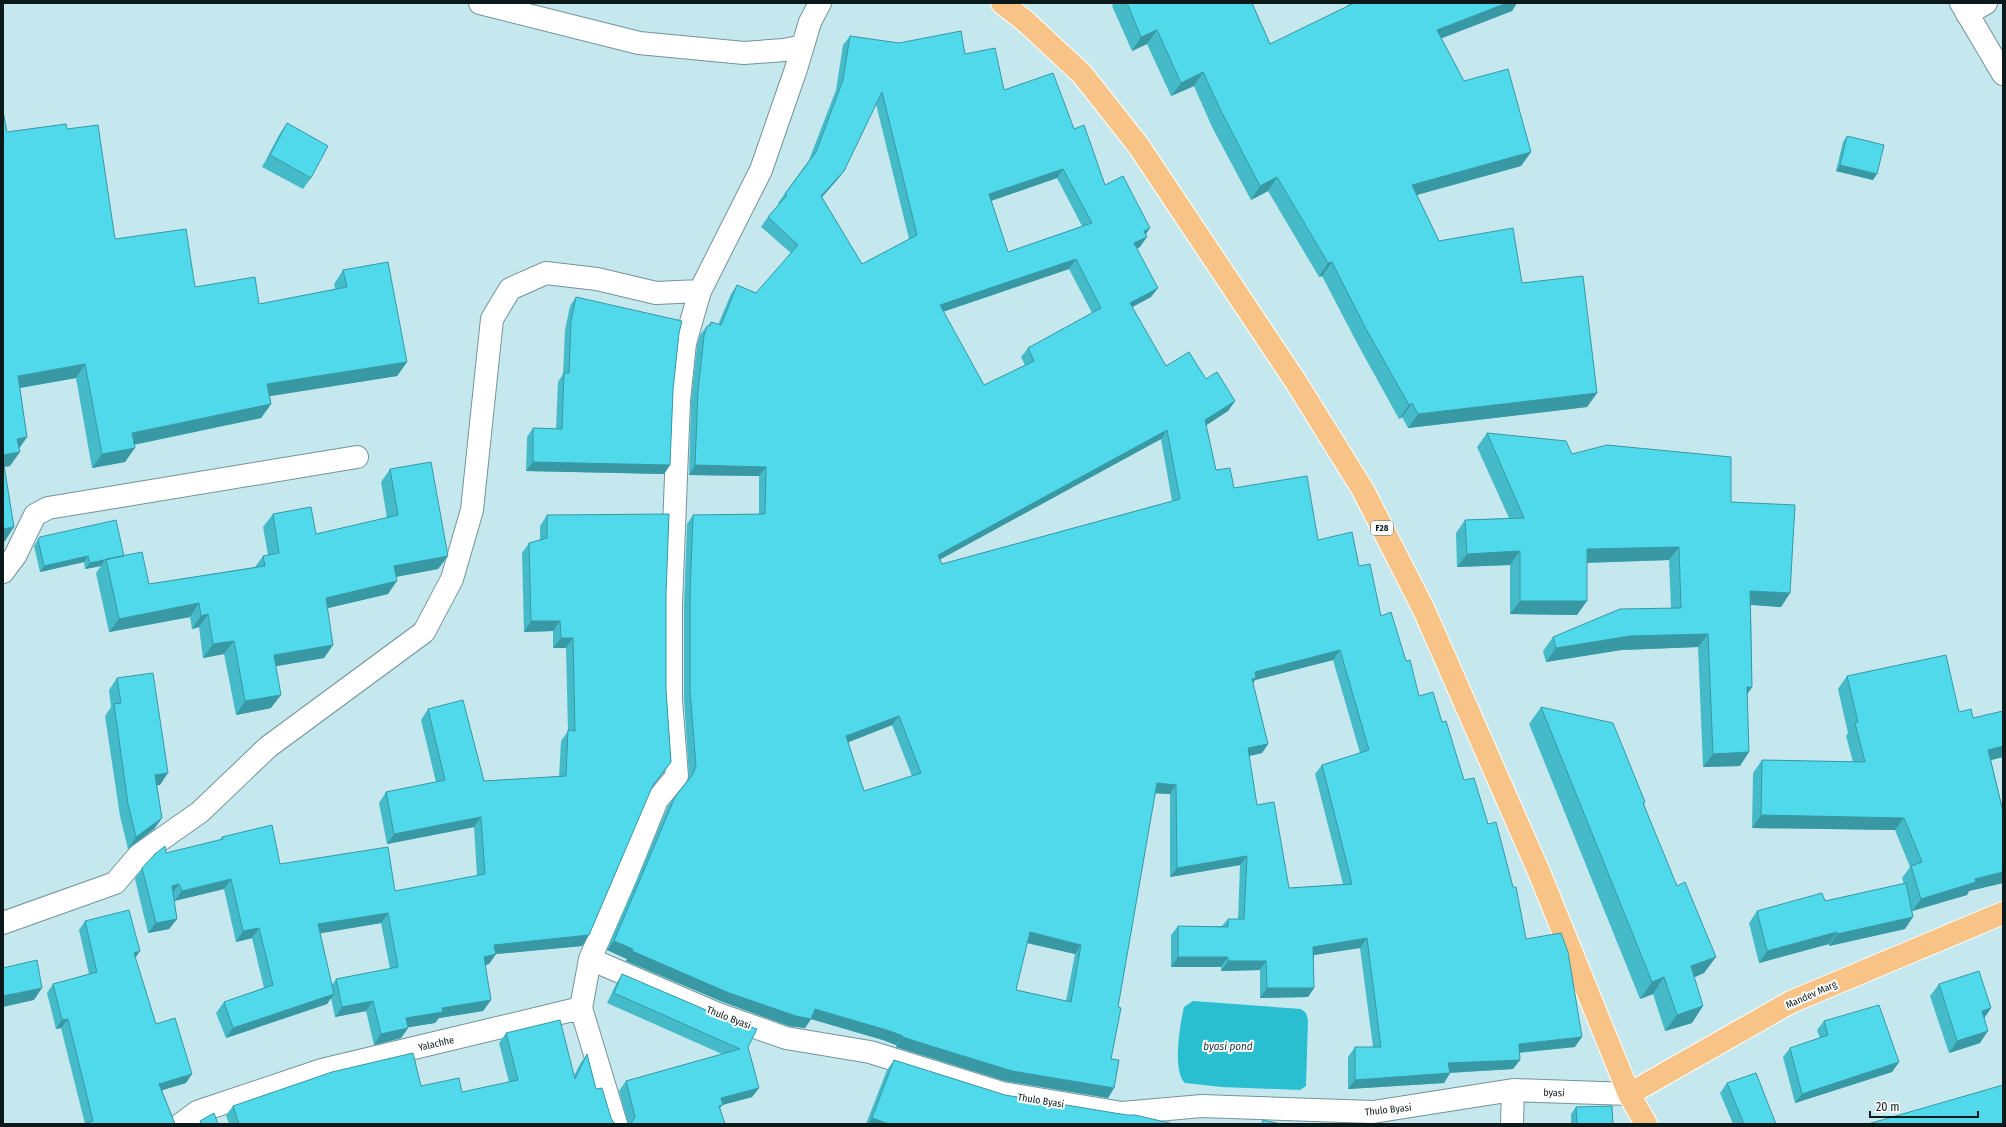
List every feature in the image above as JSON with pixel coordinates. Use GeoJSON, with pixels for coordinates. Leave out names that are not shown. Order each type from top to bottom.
{"type":"FeatureCollection","features":[{"type":"Feature","properties":{"kind":"main road","name":"F28"},"geometry":{"type":"LineString","coordinates":[[1002,3],[1025,21],[1082,74],[1138,145],[1296,382],[1363,490],[1431,625],[1539,872],[1629,1094],[1646,1124]]}},
{"type":"Feature","properties":{"kind":"main road","name":"Mandev Marg"},"geometry":{"type":"LineString","coordinates":[[1629,1094],[1791,1002],[2003,913]]}},
{"type":"Feature","properties":{"kind":"street"},"geometry":{"type":"LineString","coordinates":[[480,3],[639,43],[744,54],[784,50],[803,46]]}},
{"type":"Feature","properties":{"kind":"street"},"geometry":{"type":"LineString","coordinates":[[616,1124],[580,1008],[590,959],[626,877],[657,800],[677,776],[671,700],[671,604],[679,400],[685,343],[700,291],[761,170],[796,70],[810,22],[820,3]]}},
{"type":"Feature","properties":{"kind":"street"},"geometry":{"type":"LineString","coordinates":[[1986,3],[1964,9],[2003,74]]}},
{"type":"Feature","properties":{"kind":"street"},"geometry":{"type":"LineString","coordinates":[[3,923],[115,883],[139,855],[200,812],[268,747],[424,632],[452,579],[472,510],[492,318],[510,289],[546,273],[597,279],[656,293],[700,291]]}},
{"type":"Feature","properties":{"kind":"street"},"geometry":{"type":"LineString","coordinates":[[3,572],[15,556],[35,515],[48,508],[357,457]]}},
{"type":"Feature","properties":{"kind":"street","name":"Thulo Byasi"},"geometry":{"type":"LineString","coordinates":[[590,959],[718,1014],[786,1038],[870,1052],[1002,1094],[1122,1112],[1202,1106],[1372,1118],[1513,1090]]}},
{"type":"Feature","properties":{"kind":"street","name":"Yalachhe"},"geometry":{"type":"LineString","coordinates":[[180,1124],[197,1112],[322,1070],[580,1008]]}},
{"type":"Feature","properties":{"kind":"street"},"geometry":{"type":"LineString","coordinates":[[1512,1124],[1513,1090]]}},
{"type":"Feature","properties":{"kind":"street","name":"byasi"},"geometry":{"type":"LineString","coordinates":[[1513,1090],[1629,1094]]}},
{"type":"Feature","properties":{"kind":"water","name":"byasi pond"},"geometry":{"type":"Polygon","coordinates":[[[1193,1001],[1301,1009],[1306,1013],[1308,1020],[1306,1086],[1300,1090],[1222,1087],[1185,1083],[1181,1077],[1179,1068],[1179,1035],[1184,1007],[1193,1001]]]}},
{"type":"Feature","properties":{"kind":"building"},"geometry":{"type":"Polygon","coordinates":[[[1127,3],[1252,3],[1270,44],[1354,3],[1507,3],[1437,30],[1464,81],[1508,69],[1531,152],[1412,185],[1439,241],[1513,228],[1522,283],[1583,276],[1597,393],[1418,414],[1412,403],[1409,405],[1366,329],[1332,262],[1328,263],[1277,177],[1260,186],[1222,113],[1203,72],[1181,83],[1157,30],[1141,37],[1127,3]]]}},
{"type":"Feature","properties":{"kind":"building"},"geometry":{"type":"Polygon","coordinates":[[[961,31],[965,54],[995,48],[1004,90],[1053,73],[1074,129],[1084,125],[1105,185],[1123,176],[1150,228],[1144,231],[1147,237],[1134,243],[1158,288],[1130,303],[1166,366],[1189,352],[1206,379],[1217,372],[1235,401],[1205,420],[1216,470],[1230,468],[1234,488],[1307,476],[1318,540],[1352,532],[1359,566],[1370,564],[1381,616],[1391,612],[1406,661],[1410,660],[1419,696],[1433,692],[1442,722],[1446,721],[1464,780],[1474,778],[1488,824],[1496,822],[1513,887],[1516,887],[1526,939],[1561,933],[1568,952],[1582,1037],[1519,1044],[1520,1060],[1448,1063],[1450,1073],[1355,1080],[1355,1047],[1381,1047],[1367,938],[1313,947],[1314,988],[1267,988],[1266,961],[1228,961],[1228,957],[1178,957],[1178,926],[1228,927],[1228,919],[1244,919],[1247,856],[1177,868],[1176,785],[1157,783],[1118,1007],[1121,1008],[1111,1059],[1119,1060],[1114,1088],[1012,1071],[902,1037],[903,1036],[890,1031],[815,1009],[811,1019],[796,1016],[729,993],[632,951],[633,949],[614,941],[675,797],[693,774],[696,766],[690,690],[690,595],[693,515],[765,514],[766,467],[695,465],[698,391],[704,336],[707,326],[710,326],[711,322],[721,325],[737,285],[756,293],[798,245],[768,217],[787,195],[785,194],[816,152],[843,80],[850,36],[899,43],[961,31]],[[882,92],[844,171],[821,196],[862,264],[917,235],[882,92]],[[1063,169],[989,194],[1008,252],[1092,223],[1063,169]],[[1076,259],[940,305],[984,385],[1034,361],[1028,348],[1101,308],[1076,259]],[[1167,430],[938,555],[942,564],[1180,499],[1167,430]],[[1340,650],[1255,672],[1256,678],[1252,679],[1268,744],[1248,748],[1257,805],[1274,802],[1289,888],[1352,884],[1322,765],[1369,750],[1340,650]],[[899,716],[846,736],[864,791],[921,773],[899,716]],[[1030,932],[1016,990],[1071,1002],[1081,945],[1030,932]]]}},
{"type":"Feature","properties":{"kind":"building"},"geometry":{"type":"Polygon","coordinates":[[[3,111],[7,132],[66,124],[67,129],[98,125],[115,239],[186,229],[195,287],[255,277],[259,304],[347,287],[343,270],[388,262],[407,362],[267,384],[271,404],[132,433],[135,448],[102,454],[85,364],[18,376],[27,437],[17,439],[20,452],[3,455],[3,111]]]}},
{"type":"Feature","properties":{"kind":"building"},"geometry":{"type":"Polygon","coordinates":[[[287,123],[328,146],[311,178],[270,155],[287,123]]]}},
{"type":"Feature","properties":{"kind":"building"},"geometry":{"type":"Polygon","coordinates":[[[1847,136],[1884,145],[1877,174],[1840,165],[1847,136]]]}},
{"type":"Feature","properties":{"kind":"building"},"geometry":{"type":"Polygon","coordinates":[[[576,297],[682,321],[679,333],[673,390],[670,465],[533,462],[533,428],[562,429],[564,373],[569,373],[571,321],[576,297]]]}},
{"type":"Feature","properties":{"kind":"building"},"geometry":{"type":"Polygon","coordinates":[[[1487,433],[1566,441],[1572,454],[1607,445],[1731,457],[1731,502],[1795,505],[1790,593],[1750,591],[1752,687],[1747,687],[1749,752],[1713,754],[1708,634],[1630,636],[1556,648],[1553,637],[1620,609],[1681,608],[1679,547],[1587,549],[1587,601],[1520,601],[1520,551],[1467,554],[1465,520],[1524,518],[1487,433]]]}},
{"type":"Feature","properties":{"kind":"building"},"geometry":{"type":"Polygon","coordinates":[[[3,459],[14,527],[3,529],[3,459]]]}},
{"type":"Feature","properties":{"kind":"building"},"geometry":{"type":"Polygon","coordinates":[[[431,462],[448,556],[394,566],[397,581],[326,598],[333,645],[274,655],[281,695],[245,701],[234,641],[213,644],[208,614],[201,616],[199,603],[119,619],[106,559],[142,552],[149,584],[265,566],[263,556],[279,553],[273,514],[311,507],[316,534],[398,515],[390,469],[431,462]]]}},
{"type":"Feature","properties":{"kind":"building"},"geometry":{"type":"Polygon","coordinates":[[[669,514],[666,594],[666,690],[671,762],[653,785],[589,935],[494,945],[496,954],[484,957],[491,1000],[442,1008],[443,1012],[406,1018],[408,1028],[381,1034],[373,1001],[342,1007],[336,979],[398,967],[388,913],[318,924],[334,994],[233,1028],[224,1002],[273,985],[259,928],[243,931],[231,879],[182,891],[179,884],[172,886],[177,919],[156,923],[142,868],[165,846],[166,853],[272,825],[280,864],[388,847],[395,891],[485,874],[481,817],[394,834],[386,792],[445,780],[428,709],[463,700],[484,781],[566,776],[568,730],[575,731],[573,638],[561,638],[560,621],[531,621],[529,543],[547,538],[547,515],[669,514]]]}},
{"type":"Feature","properties":{"kind":"building"},"geometry":{"type":"Polygon","coordinates":[[[116,520],[124,556],[90,563],[88,556],[44,566],[38,540],[40,537],[116,520]]]}},
{"type":"Feature","properties":{"kind":"building"},"geometry":{"type":"Polygon","coordinates":[[[1946,655],[1959,712],[1971,709],[1973,718],[2003,711],[2003,746],[1988,750],[2003,811],[2003,872],[1975,879],[1976,882],[1921,899],[1911,866],[1922,862],[1904,818],[1761,815],[1762,760],[1865,762],[1855,723],[1858,722],[1847,676],[1946,655]]]}},
{"type":"Feature","properties":{"kind":"building"},"geometry":{"type":"Polygon","coordinates":[[[153,673],[168,773],[155,775],[162,818],[136,837],[128,804],[114,704],[121,703],[117,678],[153,673]]]}},
{"type":"Feature","properties":{"kind":"building"},"geometry":{"type":"Polygon","coordinates":[[[1541,707],[1613,723],[1645,802],[1643,803],[1677,886],[1685,882],[1716,957],[1691,966],[1703,1006],[1677,1015],[1664,977],[1652,982],[1541,707]]]}},
{"type":"Feature","properties":{"kind":"building"},"geometry":{"type":"Polygon","coordinates":[[[1906,883],[1913,917],[1837,934],[1837,932],[1767,951],[1757,911],[1822,893],[1825,901],[1906,883]]]}},
{"type":"Feature","properties":{"kind":"building"},"geometry":{"type":"Polygon","coordinates":[[[129,910],[140,951],[134,953],[156,1024],[175,1018],[192,1074],[159,1084],[175,1124],[84,1124],[93,1121],[68,1019],[62,1020],[53,984],[97,972],[85,921],[129,910]]]}},
{"type":"Feature","properties":{"kind":"building"},"geometry":{"type":"Polygon","coordinates":[[[37,960],[42,988],[3,996],[3,968],[37,960]]]}},
{"type":"Feature","properties":{"kind":"building"},"geometry":{"type":"Polygon","coordinates":[[[1979,971],[1991,1008],[1982,1011],[1988,1031],[1957,1041],[1939,984],[1979,971]]]}},
{"type":"Feature","properties":{"kind":"building"},"geometry":{"type":"Polygon","coordinates":[[[622,974],[720,1016],[757,1029],[748,1047],[759,1088],[721,1098],[723,1105],[719,1106],[725,1124],[630,1124],[635,1117],[626,1081],[740,1049],[614,993],[622,974]]]}},
{"type":"Feature","properties":{"kind":"building"},"geometry":{"type":"Polygon","coordinates":[[[1879,1005],[1899,1062],[1802,1094],[1790,1048],[1828,1035],[1824,1021],[1879,1005]]]}},
{"type":"Feature","properties":{"kind":"building"},"geometry":{"type":"Polygon","coordinates":[[[560,1020],[575,1079],[587,1054],[596,1089],[602,1088],[611,1118],[616,1124],[239,1124],[233,1106],[332,1072],[413,1053],[421,1086],[459,1078],[462,1092],[518,1080],[506,1033],[560,1020]]]}},
{"type":"Feature","properties":{"kind":"building"},"geometry":{"type":"Polygon","coordinates":[[[894,1060],[1005,1095],[1127,1115],[1135,1115],[1174,1124],[889,1124],[872,1118],[894,1060]]]}},
{"type":"Feature","properties":{"kind":"building"},"geometry":{"type":"Polygon","coordinates":[[[1756,1073],[1776,1124],[1744,1124],[1727,1083],[1756,1073]]]}},
{"type":"Feature","properties":{"kind":"building"},"geometry":{"type":"Polygon","coordinates":[[[2003,1085],[2003,1124],[1868,1124],[2003,1085]]]}},
{"type":"Feature","properties":{"kind":"building"},"geometry":{"type":"Polygon","coordinates":[[[1612,1106],[1613,1124],[1577,1124],[1576,1107],[1612,1106]]]}},
{"type":"Feature","properties":{"kind":"building"},"geometry":{"type":"Polygon","coordinates":[[[214,1113],[218,1124],[201,1124],[200,1121],[214,1113]]]}},
{"type":"Feature","properties":{"kind":"building"},"geometry":{"type":"Polygon","coordinates":[[[1263,1120],[1281,1124],[1262,1124],[1263,1120]]]}}]}
